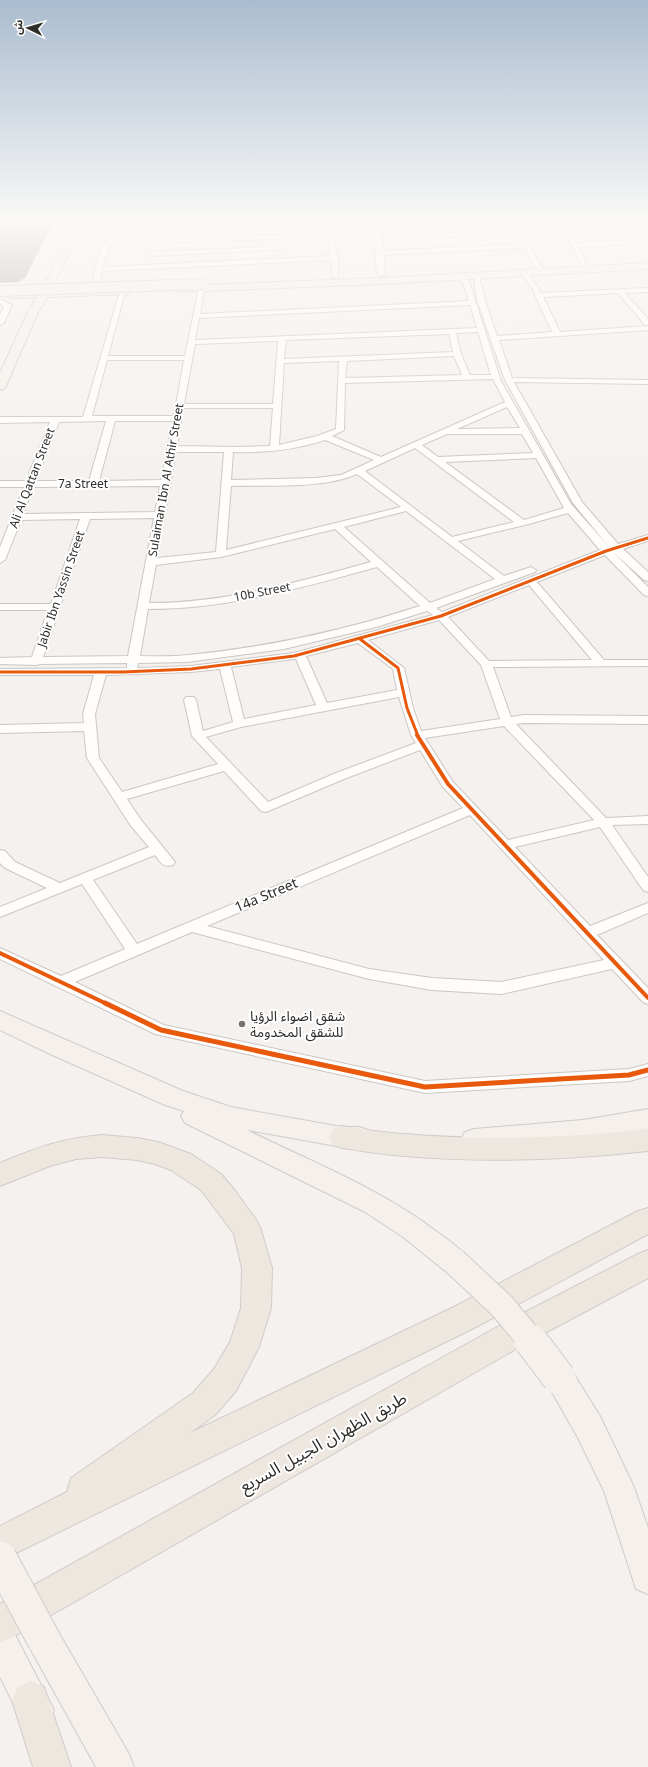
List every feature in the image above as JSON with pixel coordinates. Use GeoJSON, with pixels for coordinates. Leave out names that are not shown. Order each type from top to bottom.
{"type":"FeatureCollection","features":[{"type":"Feature","properties":{"kind":"highway"},"geometry":{"type":"LineString","coordinates":[[342,1137],[412,1146],[481,1150],[552,1149],[648,1140]]}},
{"type":"Feature","properties":{"kind":"highway"},"geometry":{"type":"LineString","coordinates":[[0,1175],[45,1156],[76,1148],[102,1146],[137,1149],[158,1153],[181,1162],[211,1182],[247,1230],[257,1268],[256,1308],[244,1347],[226,1380],[204,1404],[33,1527]]}},
{"type":"Feature","properties":{"kind":"highway"},"geometry":{"type":"LineString","coordinates":[[0,1544],[465,1317],[648,1220]]}},
{"type":"Feature","properties":{"kind":"highway","name":"طريق الظهران الجبيل السريع"},"geometry":{"type":"LineString","coordinates":[[2,1639],[519,1331],[648,1263]]}},
{"type":"Feature","properties":{"kind":"highway"},"geometry":{"type":"LineString","coordinates":[[31,1700],[52,1767]]}},
{"type":"Feature","properties":{"kind":"main road"},"geometry":{"type":"LineString","coordinates":[[26,305],[30,308]]}},
{"type":"Feature","properties":{"kind":"main road"},"geometry":{"type":"LineString","coordinates":[[3,353],[32,305]]}},
{"type":"Feature","properties":{"kind":"main road"},"geometry":{"type":"LineString","coordinates":[[0,386],[30,308],[34,305]]}},
{"type":"Feature","properties":{"kind":"main road"},"geometry":{"type":"LineString","coordinates":[[0,1020],[374,1204],[413,1229],[454,1261],[502,1306],[538,1349],[559,1378],[589,1427],[618,1487],[648,1577]]}},
{"type":"Feature","properties":{"kind":"main road"},"geometry":{"type":"LineString","coordinates":[[46,1042],[174,1098],[231,1117],[342,1137],[471,1139],[522,1137],[571,1132],[631,1123],[648,1118]]}},
{"type":"Feature","properties":{"kind":"main road"},"geometry":{"type":"LineString","coordinates":[[0,1558],[44,1640],[116,1767]]}},
{"type":"Feature","properties":{"kind":"main road"},"geometry":{"type":"LineString","coordinates":[[2,1639],[31,1700],[66,1767]]}},
{"type":"Feature","properties":{"kind":"street"},"geometry":{"type":"LineString","coordinates":[[0,323],[8,305]]}},
{"type":"Feature","properties":{"kind":"street"},"geometry":{"type":"LineString","coordinates":[[87,419],[118,305]]}},
{"type":"Feature","properties":{"kind":"street","name":"Sulaiman Ibn Al Athir Street"},"geometry":{"type":"LineString","coordinates":[[131,671],[198,305]]}},
{"type":"Feature","properties":{"kind":"street"},"geometry":{"type":"LineString","coordinates":[[196,316],[359,305]]}},
{"type":"Feature","properties":{"kind":"street"},"geometry":{"type":"LineString","coordinates":[[475,305],[480,330],[496,377],[509,403],[571,509],[608,546],[648,593]]}},
{"type":"Feature","properties":{"kind":"street"},"geometry":{"type":"LineString","coordinates":[[478,305],[495,338],[508,380],[578,503],[608,546],[648,578]]}},
{"type":"Feature","properties":{"kind":"street"},"geometry":{"type":"LineString","coordinates":[[543,305],[556,334]]}},
{"type":"Feature","properties":{"kind":"street"},"geometry":{"type":"LineString","coordinates":[[631,305],[648,323]]}},
{"type":"Feature","properties":{"kind":"street"},"geometry":{"type":"LineString","coordinates":[[635,310],[648,309]]}},
{"type":"Feature","properties":{"kind":"street"},"geometry":{"type":"LineString","coordinates":[[495,338],[648,328]]}},
{"type":"Feature","properties":{"kind":"street"},"geometry":{"type":"LineString","coordinates":[[191,342],[480,330]]}},
{"type":"Feature","properties":{"kind":"street"},"geometry":{"type":"LineString","coordinates":[[452,332],[457,354],[467,378]]}},
{"type":"Feature","properties":{"kind":"street"},"geometry":{"type":"LineString","coordinates":[[274,448],[282,338]]}},
{"type":"Feature","properties":{"kind":"street"},"geometry":{"type":"LineString","coordinates":[[281,361],[457,354]]}},
{"type":"Feature","properties":{"kind":"street"},"geometry":{"type":"LineString","coordinates":[[104,358],[188,358]]}},
{"type":"Feature","properties":{"kind":"street"},"geometry":{"type":"LineString","coordinates":[[172,449],[274,448],[296,446],[326,438],[340,430],[343,359]]}},
{"type":"Feature","properties":{"kind":"street"},"geometry":{"type":"LineString","coordinates":[[341,381],[496,377]]}},
{"type":"Feature","properties":{"kind":"street"},"geometry":{"type":"LineString","coordinates":[[508,380],[648,382]]}},
{"type":"Feature","properties":{"kind":"street"},"geometry":{"type":"LineString","coordinates":[[227,483],[316,481],[343,477],[509,403]]}},
{"type":"Feature","properties":{"kind":"street"},"geometry":{"type":"LineString","coordinates":[[180,406],[278,406]]}},
{"type":"Feature","properties":{"kind":"street"},"geometry":{"type":"LineString","coordinates":[[0,420],[178,418]]}},
{"type":"Feature","properties":{"kind":"street"},"geometry":{"type":"LineString","coordinates":[[93,484],[111,419]]}},
{"type":"Feature","properties":{"kind":"street","name":"Ali Al Qattan Street"},"geometry":{"type":"LineString","coordinates":[[0,560],[55,420]]}},
{"type":"Feature","properties":{"kind":"street"},"geometry":{"type":"LineString","coordinates":[[444,432],[526,431]]}},
{"type":"Feature","properties":{"kind":"street"},"geometry":{"type":"LineString","coordinates":[[326,438],[382,460]]}},
{"type":"Feature","properties":{"kind":"street"},"geometry":{"type":"LineString","coordinates":[[416,445],[522,523]]}},
{"type":"Feature","properties":{"kind":"street"},"geometry":{"type":"LineString","coordinates":[[221,554],[229,449]]}},
{"type":"Feature","properties":{"kind":"street"},"geometry":{"type":"LineString","coordinates":[[436,460],[539,454]]}},
{"type":"Feature","properties":{"kind":"street"},"geometry":{"type":"LineString","coordinates":[[358,470],[503,580]]}},
{"type":"Feature","properties":{"kind":"street","name":"7a Street"},"geometry":{"type":"LineString","coordinates":[[0,484],[166,483]]}},
{"type":"Feature","properties":{"kind":"street"},"geometry":{"type":"LineString","coordinates":[[152,562],[221,554],[408,508]]}},
{"type":"Feature","properties":{"kind":"street"},"geometry":{"type":"LineString","coordinates":[[450,540],[522,523],[571,509]]}},
{"type":"Feature","properties":{"kind":"street"},"geometry":{"type":"LineString","coordinates":[[17,517],[160,515]]}},
{"type":"Feature","properties":{"kind":"street","name":"Jabir Ibn Yassin Street"},"geometry":{"type":"LineString","coordinates":[[36,662],[86,516]]}},
{"type":"Feature","properties":{"kind":"street"},"geometry":{"type":"LineString","coordinates":[[337,526],[428,607],[441,616],[486,664],[507,722],[604,822],[648,887]]}},
{"type":"Feature","properties":{"kind":"street"},"geometry":{"type":"LineString","coordinates":[[0,672],[191,669],[300,655],[441,616],[648,530]]}},
{"type":"Feature","properties":{"kind":"street"},"geometry":{"type":"LineString","coordinates":[[0,661],[36,662],[187,659],[284,646],[372,625],[608,546],[648,538]]}},
{"type":"Feature","properties":{"kind":"street","name":"10b Street"},"geometry":{"type":"LineString","coordinates":[[143,606],[192,605],[280,590],[378,563]]}},
{"type":"Feature","properties":{"kind":"street"},"geometry":{"type":"LineString","coordinates":[[530,580],[601,663]]}},
{"type":"Feature","properties":{"kind":"street"},"geometry":{"type":"LineString","coordinates":[[0,607],[55,607]]}},
{"type":"Feature","properties":{"kind":"street"},"geometry":{"type":"LineString","coordinates":[[360,639],[398,668],[407,708],[420,740],[448,784],[648,998]]}},
{"type":"Feature","properties":{"kind":"street"},"geometry":{"type":"LineString","coordinates":[[300,655],[323,707]]}},
{"type":"Feature","properties":{"kind":"street"},"geometry":{"type":"LineString","coordinates":[[486,664],[648,663]]}},
{"type":"Feature","properties":{"kind":"street"},"geometry":{"type":"LineString","coordinates":[[225,665],[238,724]]}},
{"type":"Feature","properties":{"kind":"street"},"geometry":{"type":"LineString","coordinates":[[101,671],[89,714],[94,758],[136,823],[168,862]]}},
{"type":"Feature","properties":{"kind":"street"},"geometry":{"type":"LineString","coordinates":[[198,736],[238,724],[404,692]]}},
{"type":"Feature","properties":{"kind":"street"},"geometry":{"type":"LineString","coordinates":[[190,700],[198,736],[266,808],[420,740],[524,719],[648,720]]}},
{"type":"Feature","properties":{"kind":"street"},"geometry":{"type":"LineString","coordinates":[[0,729],[90,727]]}},
{"type":"Feature","properties":{"kind":"street"},"geometry":{"type":"LineString","coordinates":[[119,797],[226,766]]}},
{"type":"Feature","properties":{"kind":"street","name":"14a Street"},"geometry":{"type":"LineString","coordinates":[[61,982],[472,809]]}},
{"type":"Feature","properties":{"kind":"street"},"geometry":{"type":"LineString","coordinates":[[505,844],[604,822],[648,820]]}},
{"type":"Feature","properties":{"kind":"street"},"geometry":{"type":"LineString","coordinates":[[0,912],[157,849]]}},
{"type":"Feature","properties":{"kind":"street"},"geometry":{"type":"LineString","coordinates":[[0,854],[10,865],[59,888]]}},
{"type":"Feature","properties":{"kind":"street"},"geometry":{"type":"LineString","coordinates":[[85,878],[134,950]]}},
{"type":"Feature","properties":{"kind":"street"},"geometry":{"type":"LineString","coordinates":[[588,934],[648,908]]}},
{"type":"Feature","properties":{"kind":"street"},"geometry":{"type":"LineString","coordinates":[[191,927],[369,974],[432,984],[500,988],[615,963]]}},
{"type":"Feature","properties":{"kind":"street"},"geometry":{"type":"LineString","coordinates":[[0,953],[161,1030],[425,1087],[629,1075],[648,1070]]}},
{"type":"Feature","properties":{"kind":"cycle path"},"geometry":{"type":"LineString","coordinates":[[0,672],[123,672],[191,669],[294,656],[441,616],[606,551],[648,538]]}},
{"type":"Feature","properties":{"kind":"cycle path"},"geometry":{"type":"LineString","coordinates":[[360,639],[398,668],[407,708],[417,735],[448,784],[648,998]]}},
{"type":"Feature","properties":{"kind":"cycle path"},"geometry":{"type":"LineString","coordinates":[[0,953],[161,1030],[425,1087],[629,1075],[648,1070]]}},
{"type":"Feature","properties":{"kind":"place","name":"شقق اضواء الرؤيا للشقق المخدومة"},"geometry":{"type":"Point","coordinates":[242,1024]}}]}
